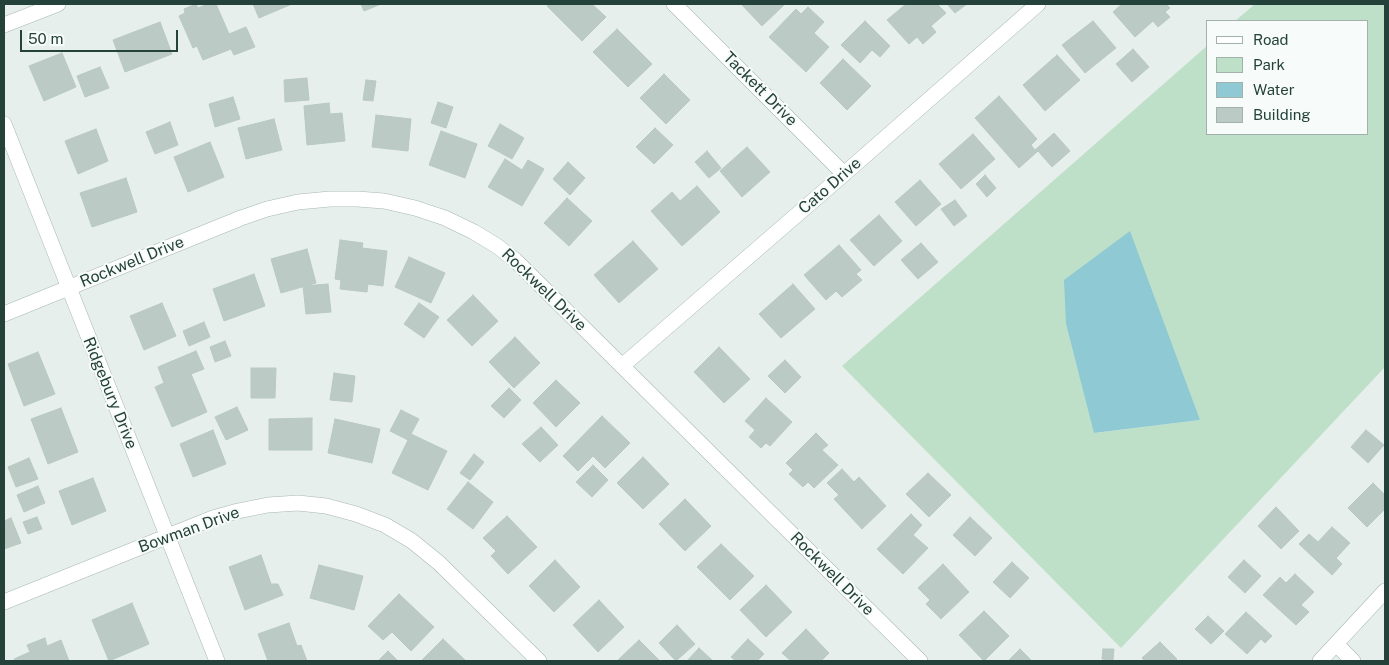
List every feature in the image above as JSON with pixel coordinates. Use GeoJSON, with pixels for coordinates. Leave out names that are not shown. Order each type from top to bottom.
{"type":"FeatureCollection","features":[{"type":"Feature","properties":{"kind":"street"},"geometry":{"type":"LineString","coordinates":[[4,25],[58,4]]}},
{"type":"Feature","properties":{"kind":"street","name":"Tackett Drive"},"geometry":{"type":"LineString","coordinates":[[674,4],[844,174]]}},
{"type":"Feature","properties":{"kind":"street","name":"Cato Drive"},"geometry":{"type":"LineString","coordinates":[[622,366],[1038,4]]}},
{"type":"Feature","properties":{"kind":"street","name":"Ridgebury Drive"},"geometry":{"type":"LineString","coordinates":[[4,124],[217,661]]}},
{"type":"Feature","properties":{"kind":"street","name":"Rockwell Drive"},"geometry":{"type":"LineString","coordinates":[[4,314],[241,218],[267,209],[298,202],[330,199],[384,201],[415,208],[445,218],[474,232],[515,260],[920,661]]}},
{"type":"Feature","properties":{"kind":"street","name":"Bowman Drive"},"geometry":{"type":"LineString","coordinates":[[4,602],[213,518],[238,510],[298,503],[326,506],[356,514],[385,525],[412,541],[439,562],[539,661]]}},
{"type":"Feature","properties":{"kind":"street"},"geometry":{"type":"LineString","coordinates":[[1320,661],[1385,592]]}},
{"type":"Feature","properties":{"kind":"street"},"geometry":{"type":"LineString","coordinates":[[1336,644],[1352,661]]}},
{"type":"Feature","properties":{"kind":"green space"},"geometry":{"type":"Polygon","coordinates":[[[1255,4],[1385,4],[1385,367],[1121,648],[842,366],[1206,47],[1206,135],[1369,135],[1369,20],[1236,20],[1255,4]],[[1066,324],[1095,433],[1200,420],[1066,324]]]}},
{"type":"Feature","properties":{"kind":"water"},"geometry":{"type":"Polygon","coordinates":[[[1130,231],[1200,420],[1094,433],[1066,324],[1064,280],[1130,231]]]}},
{"type":"Feature","properties":{"kind":"building"},"geometry":{"type":"Polygon","coordinates":[[[196,4],[198,8],[208,4],[216,4],[229,34],[246,27],[255,47],[234,55],[231,49],[203,60],[197,46],[193,48],[179,16],[185,13],[184,9],[196,4]]]}},
{"type":"Feature","properties":{"kind":"building"},"geometry":{"type":"Polygon","coordinates":[[[253,4],[292,4],[259,18],[253,4]]]}},
{"type":"Feature","properties":{"kind":"building"},"geometry":{"type":"Polygon","coordinates":[[[361,4],[381,4],[364,11],[361,4]]]}},
{"type":"Feature","properties":{"kind":"building"},"geometry":{"type":"Polygon","coordinates":[[[549,4],[592,4],[606,17],[582,41],[547,6],[549,4]]]}},
{"type":"Feature","properties":{"kind":"building"},"geometry":{"type":"Polygon","coordinates":[[[741,4],[785,4],[762,26],[741,4]]]}},
{"type":"Feature","properties":{"kind":"building"},"geometry":{"type":"Polygon","coordinates":[[[906,4],[937,4],[946,13],[931,26],[936,32],[923,44],[917,37],[909,44],[887,20],[906,4]]]}},
{"type":"Feature","properties":{"kind":"building"},"geometry":{"type":"Polygon","coordinates":[[[947,4],[967,4],[955,13],[947,4]]]}},
{"type":"Feature","properties":{"kind":"building"},"geometry":{"type":"Polygon","coordinates":[[[1122,4],[1166,4],[1170,8],[1165,12],[1170,17],[1158,27],[1153,21],[1135,37],[1113,12],[1122,4]]]}},
{"type":"Feature","properties":{"kind":"building"},"geometry":{"type":"Polygon","coordinates":[[[808,7],[824,22],[814,33],[829,47],[806,72],[769,37],[796,9],[801,14],[808,7]]]}},
{"type":"Feature","properties":{"kind":"building"},"geometry":{"type":"Polygon","coordinates":[[[865,21],[890,46],[880,57],[872,50],[860,63],[841,45],[865,21]]]}},
{"type":"Feature","properties":{"kind":"building"},"geometry":{"type":"Polygon","coordinates":[[[1093,21],[1116,48],[1085,73],[1062,45],[1093,21]]]}},
{"type":"Feature","properties":{"kind":"building"},"geometry":{"type":"Polygon","coordinates":[[[160,22],[172,54],[125,72],[113,40],[160,22]]]}},
{"type":"Feature","properties":{"kind":"building"},"geometry":{"type":"Polygon","coordinates":[[[617,29],[652,64],[628,87],[593,52],[617,29]]]}},
{"type":"Feature","properties":{"kind":"building"},"geometry":{"type":"Polygon","coordinates":[[[1133,49],[1149,67],[1132,82],[1116,64],[1133,49]]]}},
{"type":"Feature","properties":{"kind":"building"},"geometry":{"type":"Polygon","coordinates":[[[62,53],[76,87],[44,101],[29,66],[62,53]]]}},
{"type":"Feature","properties":{"kind":"building"},"geometry":{"type":"Polygon","coordinates":[[[1057,55],[1080,80],[1045,111],[1023,85],[1057,55]]]}},
{"type":"Feature","properties":{"kind":"building"},"geometry":{"type":"Polygon","coordinates":[[[843,59],[871,86],[847,110],[820,83],[843,59]]]}},
{"type":"Feature","properties":{"kind":"building"},"geometry":{"type":"Polygon","coordinates":[[[100,67],[109,88],[85,97],[77,76],[100,67]]]}},
{"type":"Feature","properties":{"kind":"building"},"geometry":{"type":"Polygon","coordinates":[[[664,74],[690,100],[666,124],[640,98],[664,74]]]}},
{"type":"Feature","properties":{"kind":"building"},"geometry":{"type":"Polygon","coordinates":[[[307,78],[309,100],[285,102],[284,80],[307,78]]]}},
{"type":"Feature","properties":{"kind":"building"},"geometry":{"type":"Polygon","coordinates":[[[366,80],[376,81],[373,101],[363,100],[366,80]]]}},
{"type":"Feature","properties":{"kind":"building"},"geometry":{"type":"Polygon","coordinates":[[[999,96],[1037,139],[1031,145],[1035,150],[1054,133],[1070,151],[1052,167],[1038,151],[1019,168],[975,118],[999,96]]]}},
{"type":"Feature","properties":{"kind":"building"},"geometry":{"type":"Polygon","coordinates":[[[233,97],[240,119],[215,127],[209,104],[233,97]]]}},
{"type":"Feature","properties":{"kind":"building"},"geometry":{"type":"Polygon","coordinates":[[[438,102],[453,107],[446,128],[431,123],[438,102]]]}},
{"type":"Feature","properties":{"kind":"building"},"geometry":{"type":"Polygon","coordinates":[[[329,103],[330,114],[342,113],[345,141],[307,145],[304,106],[329,103]]]}},
{"type":"Feature","properties":{"kind":"building"},"geometry":{"type":"Polygon","coordinates":[[[376,115],[411,119],[408,151],[372,147],[376,115]]]}},
{"type":"Feature","properties":{"kind":"building"},"geometry":{"type":"Polygon","coordinates":[[[274,119],[282,150],[246,159],[238,128],[274,119]]]}},
{"type":"Feature","properties":{"kind":"building"},"geometry":{"type":"Polygon","coordinates":[[[170,122],[178,145],[155,154],[146,132],[170,122]]]}},
{"type":"Feature","properties":{"kind":"building"},"geometry":{"type":"Polygon","coordinates":[[[500,124],[524,138],[512,159],[488,146],[500,124]]]}},
{"type":"Feature","properties":{"kind":"building"},"geometry":{"type":"Polygon","coordinates":[[[655,128],[673,145],[654,164],[636,147],[655,128]]]}},
{"type":"Feature","properties":{"kind":"building"},"geometry":{"type":"Polygon","coordinates":[[[96,129],[108,161],[78,174],[65,141],[96,129]]]}},
{"type":"Feature","properties":{"kind":"building"},"geometry":{"type":"Polygon","coordinates":[[[441,131],[477,144],[465,178],[429,165],[441,131]]]}},
{"type":"Feature","properties":{"kind":"building"},"geometry":{"type":"Polygon","coordinates":[[[973,134],[995,159],[961,189],[939,164],[973,134]]]}},
{"type":"Feature","properties":{"kind":"building"},"geometry":{"type":"Polygon","coordinates":[[[210,142],[224,177],[188,192],[174,157],[210,142]]]}},
{"type":"Feature","properties":{"kind":"building"},"geometry":{"type":"Polygon","coordinates":[[[747,147],[770,172],[742,197],[720,171],[747,147]]]}},
{"type":"Feature","properties":{"kind":"building"},"geometry":{"type":"Polygon","coordinates":[[[707,151],[721,168],[709,178],[695,162],[707,151]]]}},
{"type":"Feature","properties":{"kind":"building"},"geometry":{"type":"Polygon","coordinates":[[[505,159],[522,170],[528,160],[544,169],[522,206],[488,187],[505,159]]]}},
{"type":"Feature","properties":{"kind":"building"},"geometry":{"type":"Polygon","coordinates":[[[568,162],[585,178],[570,195],[553,179],[568,162]]]}},
{"type":"Feature","properties":{"kind":"building"},"geometry":{"type":"Polygon","coordinates":[[[985,175],[996,188],[987,197],[976,184],[985,175]]]}},
{"type":"Feature","properties":{"kind":"building"},"geometry":{"type":"Polygon","coordinates":[[[126,178],[137,212],[92,227],[80,193],[126,178]]]}},
{"type":"Feature","properties":{"kind":"building"},"geometry":{"type":"Polygon","coordinates":[[[920,180],[941,204],[916,226],[895,202],[920,180]]]}},
{"type":"Feature","properties":{"kind":"building"},"geometry":{"type":"Polygon","coordinates":[[[697,186],[720,212],[682,246],[651,211],[672,192],[680,201],[697,186]]]}},
{"type":"Feature","properties":{"kind":"building"},"geometry":{"type":"Polygon","coordinates":[[[567,198],[592,221],[569,246],[544,223],[567,198]]]}},
{"type":"Feature","properties":{"kind":"building"},"geometry":{"type":"Polygon","coordinates":[[[955,200],[967,216],[954,226],[941,209],[955,200]]]}},
{"type":"Feature","properties":{"kind":"building"},"geometry":{"type":"Polygon","coordinates":[[[879,215],[902,241],[874,266],[850,240],[879,215]]]}},
{"type":"Feature","properties":{"kind":"building"},"geometry":{"type":"Polygon","coordinates":[[[340,240],[363,243],[362,248],[387,251],[383,286],[368,284],[367,292],[340,289],[341,280],[335,279],[340,240]]]}},
{"type":"Feature","properties":{"kind":"building"},"geometry":{"type":"Polygon","coordinates":[[[633,241],[658,269],[619,303],[594,275],[633,241]]]}},
{"type":"Feature","properties":{"kind":"building"},"geometry":{"type":"Polygon","coordinates":[[[921,243],[938,262],[918,279],[901,260],[921,243]]]}},
{"type":"Feature","properties":{"kind":"building"},"geometry":{"type":"Polygon","coordinates":[[[839,245],[861,270],[856,274],[862,280],[842,297],[836,291],[826,300],[804,275],[839,245]]]}},
{"type":"Feature","properties":{"kind":"building"},"geometry":{"type":"Polygon","coordinates":[[[307,249],[316,283],[281,293],[271,259],[307,249]]]}},
{"type":"Feature","properties":{"kind":"building"},"geometry":{"type":"Polygon","coordinates":[[[409,257],[445,273],[431,303],[395,287],[409,257]]]}},
{"type":"Feature","properties":{"kind":"building"},"geometry":{"type":"Polygon","coordinates":[[[254,274],[265,306],[224,321],[213,289],[254,274]]]}},
{"type":"Feature","properties":{"kind":"building"},"geometry":{"type":"Polygon","coordinates":[[[328,284],[331,312],[306,314],[303,286],[328,284]]]}},
{"type":"Feature","properties":{"kind":"building"},"geometry":{"type":"Polygon","coordinates":[[[793,284],[815,309],[781,338],[759,314],[793,284]]]}},
{"type":"Feature","properties":{"kind":"building"},"geometry":{"type":"Polygon","coordinates":[[[473,295],[498,321],[472,346],[447,320],[473,295]]]}},
{"type":"Feature","properties":{"kind":"building"},"geometry":{"type":"Polygon","coordinates":[[[162,303],[176,336],[144,350],[130,316],[162,303]]]}},
{"type":"Feature","properties":{"kind":"building"},"geometry":{"type":"Polygon","coordinates":[[[419,303],[439,317],[424,338],[404,324],[419,303]]]}},
{"type":"Feature","properties":{"kind":"building"},"geometry":{"type":"Polygon","coordinates":[[[204,322],[210,337],[189,346],[183,331],[204,322]]]}},
{"type":"Feature","properties":{"kind":"building"},"geometry":{"type":"Polygon","coordinates":[[[515,337],[540,363],[514,388],[489,362],[515,337]]]}},
{"type":"Feature","properties":{"kind":"building"},"geometry":{"type":"Polygon","coordinates":[[[225,341],[231,356],[215,362],[210,347],[225,341]]]}},
{"type":"Feature","properties":{"kind":"building"},"geometry":{"type":"Polygon","coordinates":[[[719,347],[750,379],[724,403],[694,372],[719,347]]]}},
{"type":"Feature","properties":{"kind":"building"},"geometry":{"type":"Polygon","coordinates":[[[196,351],[204,369],[191,374],[207,412],[172,427],[155,387],[164,383],[158,367],[196,351]]]}},
{"type":"Feature","properties":{"kind":"building"},"geometry":{"type":"Polygon","coordinates":[[[38,352],[55,394],[24,406],[8,364],[38,352]]]}},
{"type":"Feature","properties":{"kind":"building"},"geometry":{"type":"Polygon","coordinates":[[[785,360],[801,377],[785,393],[768,376],[785,360]]]}},
{"type":"Feature","properties":{"kind":"building"},"geometry":{"type":"Polygon","coordinates":[[[251,368],[276,368],[275,398],[251,398],[251,368]]]}},
{"type":"Feature","properties":{"kind":"building"},"geometry":{"type":"Polygon","coordinates":[[[334,373],[355,376],[352,402],[330,400],[334,373]]]}},
{"type":"Feature","properties":{"kind":"building"},"geometry":{"type":"Polygon","coordinates":[[[556,380],[580,403],[556,427],[533,403],[556,380]]]}},
{"type":"Feature","properties":{"kind":"building"},"geometry":{"type":"Polygon","coordinates":[[[509,388],[521,400],[504,418],[491,406],[509,388]]]}},
{"type":"Feature","properties":{"kind":"building"},"geometry":{"type":"Polygon","coordinates":[[[766,398],[792,422],[770,446],[766,443],[761,448],[749,437],[755,430],[745,421],[766,398]]]}},
{"type":"Feature","properties":{"kind":"building"},"geometry":{"type":"Polygon","coordinates":[[[237,407],[248,430],[226,440],[215,417],[237,407]]]}},
{"type":"Feature","properties":{"kind":"building"},"geometry":{"type":"Polygon","coordinates":[[[61,408],[78,452],[48,464],[31,419],[61,408]]]}},
{"type":"Feature","properties":{"kind":"building"},"geometry":{"type":"Polygon","coordinates":[[[401,410],[419,419],[411,434],[447,451],[428,490],[392,473],[408,440],[390,431],[401,410]]]}},
{"type":"Feature","properties":{"kind":"building"},"geometry":{"type":"Polygon","coordinates":[[[602,416],[630,443],[605,468],[593,456],[578,471],[563,456],[602,416]]]}},
{"type":"Feature","properties":{"kind":"building"},"geometry":{"type":"Polygon","coordinates":[[[312,418],[312,450],[269,450],[269,419],[312,418]]]}},
{"type":"Feature","properties":{"kind":"building"},"geometry":{"type":"Polygon","coordinates":[[[335,419],[380,429],[372,463],[328,453],[335,419]]]}},
{"type":"Feature","properties":{"kind":"building"},"geometry":{"type":"Polygon","coordinates":[[[541,427],[558,445],[540,462],[522,444],[541,427]]]}},
{"type":"Feature","properties":{"kind":"building"},"geometry":{"type":"Polygon","coordinates":[[[213,430],[226,464],[193,477],[180,444],[213,430]]]}},
{"type":"Feature","properties":{"kind":"building"},"geometry":{"type":"Polygon","coordinates":[[[1366,430],[1384,445],[1368,463],[1351,447],[1366,430]]]}},
{"type":"Feature","properties":{"kind":"building"},"geometry":{"type":"Polygon","coordinates":[[[816,433],[828,445],[822,450],[838,465],[814,488],[808,482],[803,487],[789,474],[793,470],[786,463],[816,433]]]}},
{"type":"Feature","properties":{"kind":"building"},"geometry":{"type":"Polygon","coordinates":[[[474,454],[484,462],[470,480],[460,473],[474,454]]]}},
{"type":"Feature","properties":{"kind":"building"},"geometry":{"type":"Polygon","coordinates":[[[643,457],[669,484],[643,509],[617,483],[643,457]]]}},
{"type":"Feature","properties":{"kind":"building"},"geometry":{"type":"Polygon","coordinates":[[[29,458],[38,479],[16,487],[8,467],[29,458]]]}},
{"type":"Feature","properties":{"kind":"building"},"geometry":{"type":"Polygon","coordinates":[[[593,465],[608,480],[592,497],[576,482],[593,465]]]}},
{"type":"Feature","properties":{"kind":"building"},"geometry":{"type":"Polygon","coordinates":[[[842,469],[854,482],[859,477],[886,506],[862,529],[834,499],[839,495],[827,483],[842,469]]]}},
{"type":"Feature","properties":{"kind":"building"},"geometry":{"type":"Polygon","coordinates":[[[928,473],[951,495],[929,517],[906,494],[928,473]]]}},
{"type":"Feature","properties":{"kind":"building"},"geometry":{"type":"Polygon","coordinates":[[[93,478],[106,511],[72,525],[59,491],[93,478]]]}},
{"type":"Feature","properties":{"kind":"building"},"geometry":{"type":"Polygon","coordinates":[[[468,482],[493,502],[473,529],[447,509],[468,482]]]}},
{"type":"Feature","properties":{"kind":"building"},"geometry":{"type":"Polygon","coordinates":[[[1373,483],[1385,495],[1385,509],[1367,527],[1348,508],[1373,483]]]}},
{"type":"Feature","properties":{"kind":"building"},"geometry":{"type":"Polygon","coordinates":[[[38,486],[45,503],[24,512],[17,495],[38,486]]]}},
{"type":"Feature","properties":{"kind":"building"},"geometry":{"type":"Polygon","coordinates":[[[685,499],[711,526],[685,551],[659,524],[685,499]]]}},
{"type":"Feature","properties":{"kind":"building"},"geometry":{"type":"Polygon","coordinates":[[[1276,507],[1299,531],[1281,549],[1258,526],[1276,507]]]}},
{"type":"Feature","properties":{"kind":"building"},"geometry":{"type":"Polygon","coordinates":[[[911,514],[922,525],[913,535],[928,548],[903,574],[877,549],[911,514]]]}},
{"type":"Feature","properties":{"kind":"building"},"geometry":{"type":"Polygon","coordinates":[[[507,516],[537,547],[508,574],[491,556],[496,551],[483,538],[507,516]]]}},
{"type":"Feature","properties":{"kind":"building"},"geometry":{"type":"Polygon","coordinates":[[[37,517],[42,529],[28,534],[23,522],[37,517]]]}},
{"type":"Feature","properties":{"kind":"building"},"geometry":{"type":"Polygon","coordinates":[[[970,517],[992,538],[975,556],[953,535],[970,517]]]}},
{"type":"Feature","properties":{"kind":"building"},"geometry":{"type":"Polygon","coordinates":[[[11,518],[21,543],[4,549],[4,521],[11,518]]]}},
{"type":"Feature","properties":{"kind":"building"},"geometry":{"type":"Polygon","coordinates":[[[1332,527],[1350,543],[1336,558],[1342,564],[1332,575],[1299,544],[1309,534],[1318,542],[1332,527]]]}},
{"type":"Feature","properties":{"kind":"building"},"geometry":{"type":"Polygon","coordinates":[[[721,544],[754,576],[730,600],[697,567],[721,544]]]}},
{"type":"Feature","properties":{"kind":"building"},"geometry":{"type":"Polygon","coordinates":[[[261,555],[271,584],[278,584],[283,595],[245,610],[229,567],[261,555]]]}},
{"type":"Feature","properties":{"kind":"building"},"geometry":{"type":"Polygon","coordinates":[[[555,560],[580,587],[554,612],[529,586],[555,560]]]}},
{"type":"Feature","properties":{"kind":"building"},"geometry":{"type":"Polygon","coordinates":[[[1244,560],[1261,576],[1245,593],[1228,577],[1244,560]]]}},
{"type":"Feature","properties":{"kind":"building"},"geometry":{"type":"Polygon","coordinates":[[[1012,562],[1029,578],[1010,598],[993,582],[1012,562]]]}},
{"type":"Feature","properties":{"kind":"building"},"geometry":{"type":"Polygon","coordinates":[[[943,564],[969,592],[941,619],[926,604],[930,600],[918,588],[943,564]]]}},
{"type":"Feature","properties":{"kind":"building"},"geometry":{"type":"Polygon","coordinates":[[[319,565],[363,576],[354,610],[310,598],[319,565]]]}},
{"type":"Feature","properties":{"kind":"building"},"geometry":{"type":"Polygon","coordinates":[[[1295,574],[1314,592],[1301,605],[1309,612],[1296,625],[1263,595],[1280,577],[1286,583],[1295,574]]]}},
{"type":"Feature","properties":{"kind":"building"},"geometry":{"type":"Polygon","coordinates":[[[766,585],[792,612],[766,637],[740,610],[766,585]]]}},
{"type":"Feature","properties":{"kind":"building"},"geometry":{"type":"Polygon","coordinates":[[[399,594],[434,627],[411,651],[392,632],[383,640],[368,626],[399,594]]]}},
{"type":"Feature","properties":{"kind":"building"},"geometry":{"type":"Polygon","coordinates":[[[599,600],[624,627],[598,652],[573,625],[599,600]]]}},
{"type":"Feature","properties":{"kind":"building"},"geometry":{"type":"Polygon","coordinates":[[[132,603],[149,644],[109,661],[92,620],[132,603]]]}},
{"type":"Feature","properties":{"kind":"building"},"geometry":{"type":"Polygon","coordinates":[[[984,611],[1009,636],[984,661],[959,635],[984,611]]]}},
{"type":"Feature","properties":{"kind":"building"},"geometry":{"type":"Polygon","coordinates":[[[1246,612],[1272,636],[1265,643],[1261,639],[1247,654],[1225,634],[1246,612]]]}},
{"type":"Feature","properties":{"kind":"building"},"geometry":{"type":"Polygon","coordinates":[[[1208,616],[1224,631],[1211,644],[1195,629],[1208,616]]]}},
{"type":"Feature","properties":{"kind":"building"},"geometry":{"type":"Polygon","coordinates":[[[289,623],[297,646],[301,645],[307,661],[268,661],[258,634],[289,623]]]}},
{"type":"Feature","properties":{"kind":"building"},"geometry":{"type":"Polygon","coordinates":[[[677,625],[695,644],[676,661],[659,643],[677,625]]]}},
{"type":"Feature","properties":{"kind":"building"},"geometry":{"type":"Polygon","coordinates":[[[806,629],[829,653],[821,661],[791,661],[782,653],[806,629]]]}},
{"type":"Feature","properties":{"kind":"building"},"geometry":{"type":"Polygon","coordinates":[[[45,638],[47,646],[61,640],[69,661],[15,661],[14,659],[30,652],[27,645],[45,638]]]}},
{"type":"Feature","properties":{"kind":"building"},"geometry":{"type":"Polygon","coordinates":[[[443,639],[466,661],[421,661],[443,639]]]}},
{"type":"Feature","properties":{"kind":"building"},"geometry":{"type":"Polygon","coordinates":[[[748,639],[764,654],[757,661],[736,661],[731,657],[748,639]]]}},
{"type":"Feature","properties":{"kind":"building"},"geometry":{"type":"Polygon","coordinates":[[[639,640],[660,661],[617,661],[639,640]]]}},
{"type":"Feature","properties":{"kind":"building"},"geometry":{"type":"Polygon","coordinates":[[[1160,642],[1177,659],[1174,661],[1145,661],[1142,658],[1160,642]]]}},
{"type":"Feature","properties":{"kind":"building"},"geometry":{"type":"Polygon","coordinates":[[[699,648],[713,661],[687,661],[699,648]]]}},
{"type":"Feature","properties":{"kind":"building"},"geometry":{"type":"Polygon","coordinates":[[[1020,649],[1032,661],[1008,661],[1020,649]]]}},
{"type":"Feature","properties":{"kind":"building"},"geometry":{"type":"Polygon","coordinates":[[[1103,649],[1114,649],[1113,660],[1102,659],[1103,649]]]}},
{"type":"Feature","properties":{"kind":"building"},"geometry":{"type":"Polygon","coordinates":[[[388,651],[398,661],[378,661],[388,651]]]}}]}
